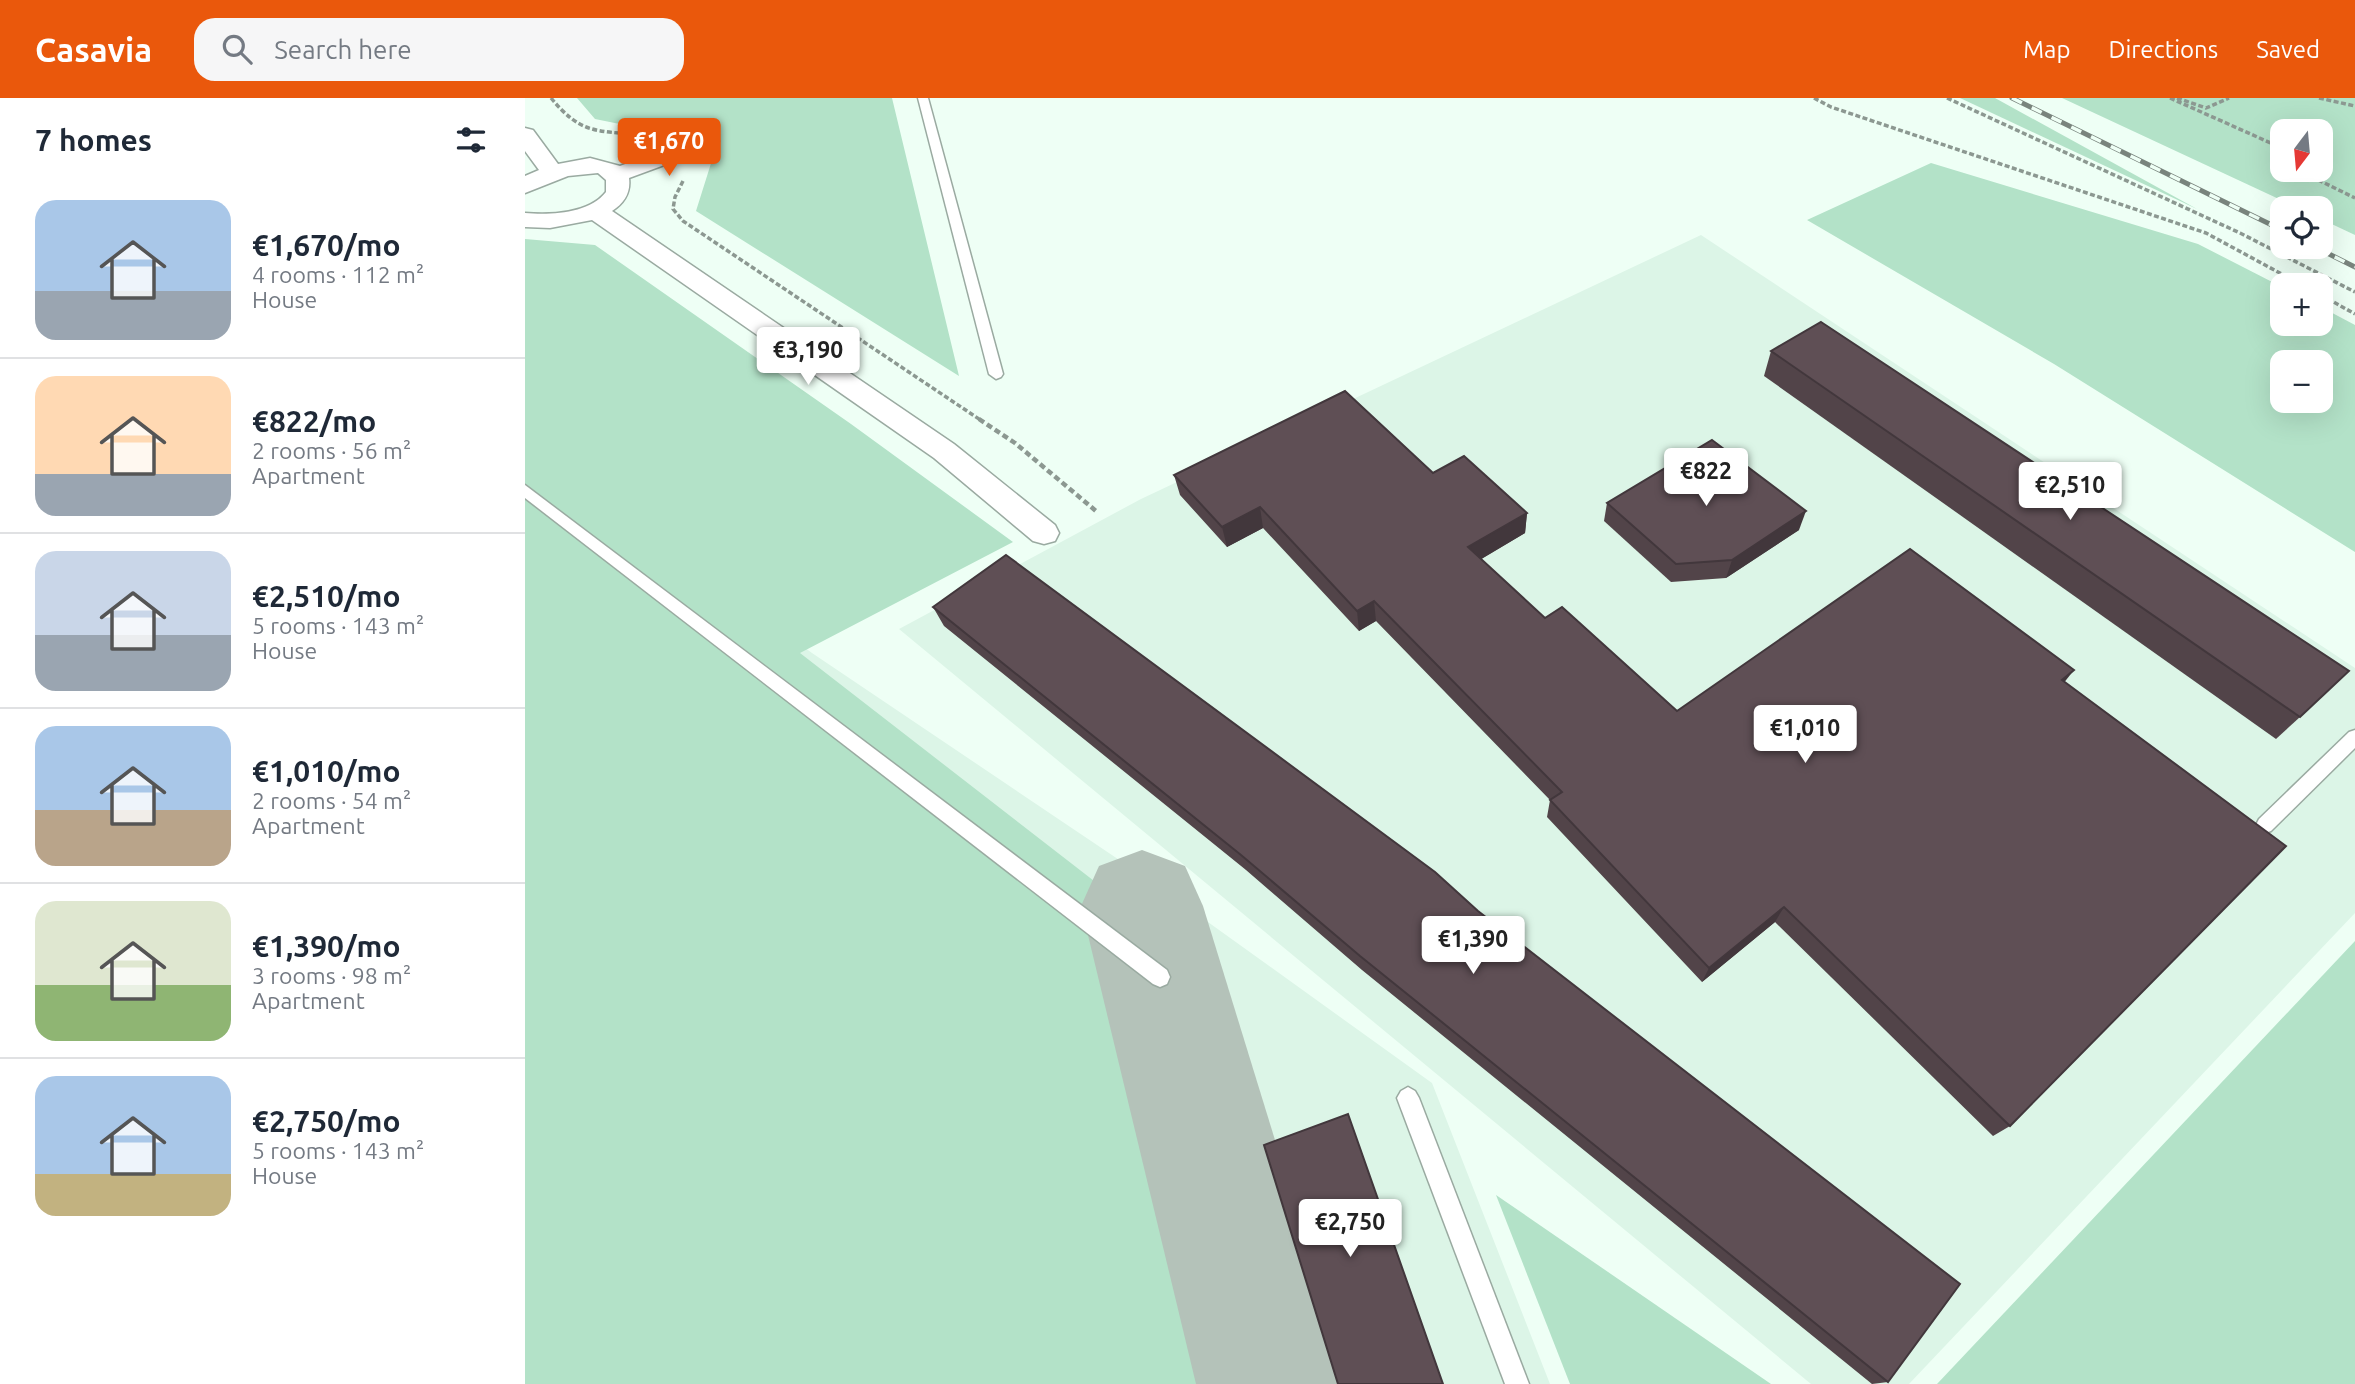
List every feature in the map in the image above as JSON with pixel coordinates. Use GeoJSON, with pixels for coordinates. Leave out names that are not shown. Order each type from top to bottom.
{"type":"FeatureCollection","features":[{"type":"Feature","properties":{"kind":"street"},"geometry":{"type":"LineString","coordinates":[[525,135],[552,172]]}},
{"type":"Feature","properties":{"kind":"street"},"geometry":{"type":"LineString","coordinates":[[525,186],[552,172],[568,168],[597,167],[616,175],[708,141]]}},
{"type":"Feature","properties":{"kind":"street"},"geometry":{"type":"LineString","coordinates":[[525,220],[558,222],[594,210],[617,192],[619,183],[616,175]]}},
{"type":"Feature","properties":{"kind":"street"},"geometry":{"type":"LineString","coordinates":[[594,210],[944,452],[1044,533]]}},
{"type":"Feature","properties":{"kind":"lane"},"geometry":{"type":"LineString","coordinates":[[923,98],[996,374]]}},
{"type":"Feature","properties":{"kind":"lane"},"geometry":{"type":"LineString","coordinates":[[525,490],[1160,978]]}},
{"type":"Feature","properties":{"kind":"lane"},"geometry":{"type":"LineString","coordinates":[[2265,825],[2355,737]]}},
{"type":"Feature","properties":{"kind":"lane"},"geometry":{"type":"LineString","coordinates":[[1408,1098],[1517,1384]]}},
{"type":"Feature","properties":{"kind":"path"},"geometry":{"type":"LineString","coordinates":[[551,98],[569,120],[584,130],[641,135],[658,141],[674,153],[683,167],[684,180],[675,197],[673,209],[683,221],[1015,443],[1096,511]]}},
{"type":"Feature","properties":{"kind":"path"},"geometry":{"type":"LineString","coordinates":[[1814,98],[1831,107],[2206,233],[2280,273]]}},
{"type":"Feature","properties":{"kind":"path"},"geometry":{"type":"LineString","coordinates":[[1947,98],[2227,227],[2355,292]]}},
{"type":"Feature","properties":{"kind":"path"},"geometry":{"type":"LineString","coordinates":[[2170,98],[2270,143]]}},
{"type":"Feature","properties":{"kind":"path"},"geometry":{"type":"LineString","coordinates":[[2176,98],[2206,108],[2229,98]]}},
{"type":"Feature","properties":{"kind":"path"},"geometry":{"type":"LineString","coordinates":[[2319,98],[2355,106]]}},
{"type":"Feature","properties":{"kind":"path"},"geometry":{"type":"LineString","coordinates":[[2322,182],[2355,198]]}},
{"type":"Feature","properties":{"kind":"path"},"geometry":{"type":"LineString","coordinates":[[2333,302],[2355,314]]}},
{"type":"Feature","properties":{"kind":"shaded area"},"geometry":{"type":"Polygon","coordinates":[[[1701,235],[2355,668],[2355,913],[1909,1384],[1811,1384],[899,629],[1141,499],[1701,235]]]}},
{"type":"Feature","properties":{"kind":"shaded area"},"geometry":{"type":"Polygon","coordinates":[[[525,443],[812,653],[1155,884],[1432,1083],[1550,1384],[525,1384],[525,443]]]}},
{"type":"Feature","properties":{"kind":"green space"},"geometry":{"type":"Polygon","coordinates":[[[577,98],[892,98],[959,376],[696,211],[713,157],[679,136],[595,119],[577,98]]]}},
{"type":"Feature","properties":{"kind":"green space"},"geometry":{"type":"Polygon","coordinates":[[[1960,98],[1995,98],[2197,209],[1960,98]]]}},
{"type":"Feature","properties":{"kind":"green space"},"geometry":{"type":"Polygon","coordinates":[[[2062,98],[2355,98],[2355,235],[2333,225],[2333,196],[2272,196],[2062,98]]]}},
{"type":"Feature","properties":{"kind":"green space"},"geometry":{"type":"Polygon","coordinates":[[[1931,163],[2198,244],[2270,281],[2270,336],[2333,336],[2333,313],[2355,325],[2355,552],[2054,364],[1807,220],[1931,163]]]}},
{"type":"Feature","properties":{"kind":"green space"},"geometry":{"type":"Polygon","coordinates":[[[525,239],[595,245],[851,424],[1013,542],[800,653],[1107,891],[1227,1384],[525,1384],[525,239]]]}},
{"type":"Feature","properties":{"kind":"green space"},"geometry":{"type":"Polygon","coordinates":[[[2355,941],[2355,1384],[1937,1384],[2355,941]]]}},
{"type":"Feature","properties":{"kind":"green space"},"geometry":{"type":"Polygon","coordinates":[[[1496,1195],[1771,1384],[1570,1384],[1496,1195]]]}},
{"type":"Feature","properties":{"kind":"building"},"geometry":{"type":"Polygon","coordinates":[[[1821,322],[2349,671],[2300,717],[1771,351],[1821,322]]]}},
{"type":"Feature","properties":{"kind":"building"},"geometry":{"type":"Polygon","coordinates":[[[1345,391],[1433,473],[1464,456],[1527,513],[1468,547],[1545,618],[1562,607],[1677,711],[1910,549],[2074,670],[2062,680],[2286,846],[2010,1126],[1784,907],[1709,968],[1550,800],[1562,792],[1374,601],[1357,611],[1260,507],[1222,527],[1174,475],[1345,391]]]}},
{"type":"Feature","properties":{"kind":"building"},"geometry":{"type":"Polygon","coordinates":[[[1712,440],[1806,511],[1732,560],[1676,564],[1607,503],[1712,440]]]}},
{"type":"Feature","properties":{"kind":"building"},"geometry":{"type":"Polygon","coordinates":[[[1006,555],[1435,872],[1478,911],[1960,1284],[1888,1382],[933,607],[1006,555]]]}},
{"type":"Feature","properties":{"kind":"building"},"geometry":{"type":"Polygon","coordinates":[[[1348,1114],[1443,1384],[1338,1384],[1264,1145],[1348,1114]]]}},
{"type":"Feature","properties":{"kind":"taxiway"},"geometry":{"type":"LineString","coordinates":[[1142,906],[1273,1384]]}},
{"type":"Feature","properties":{"kind":"railway"},"geometry":{"type":"LineString","coordinates":[[2012,98],[2270,224]]}},
{"type":"Feature","properties":{"kind":"railway"},"geometry":{"type":"LineString","coordinates":[[2333,256],[2355,267]]}}]}
